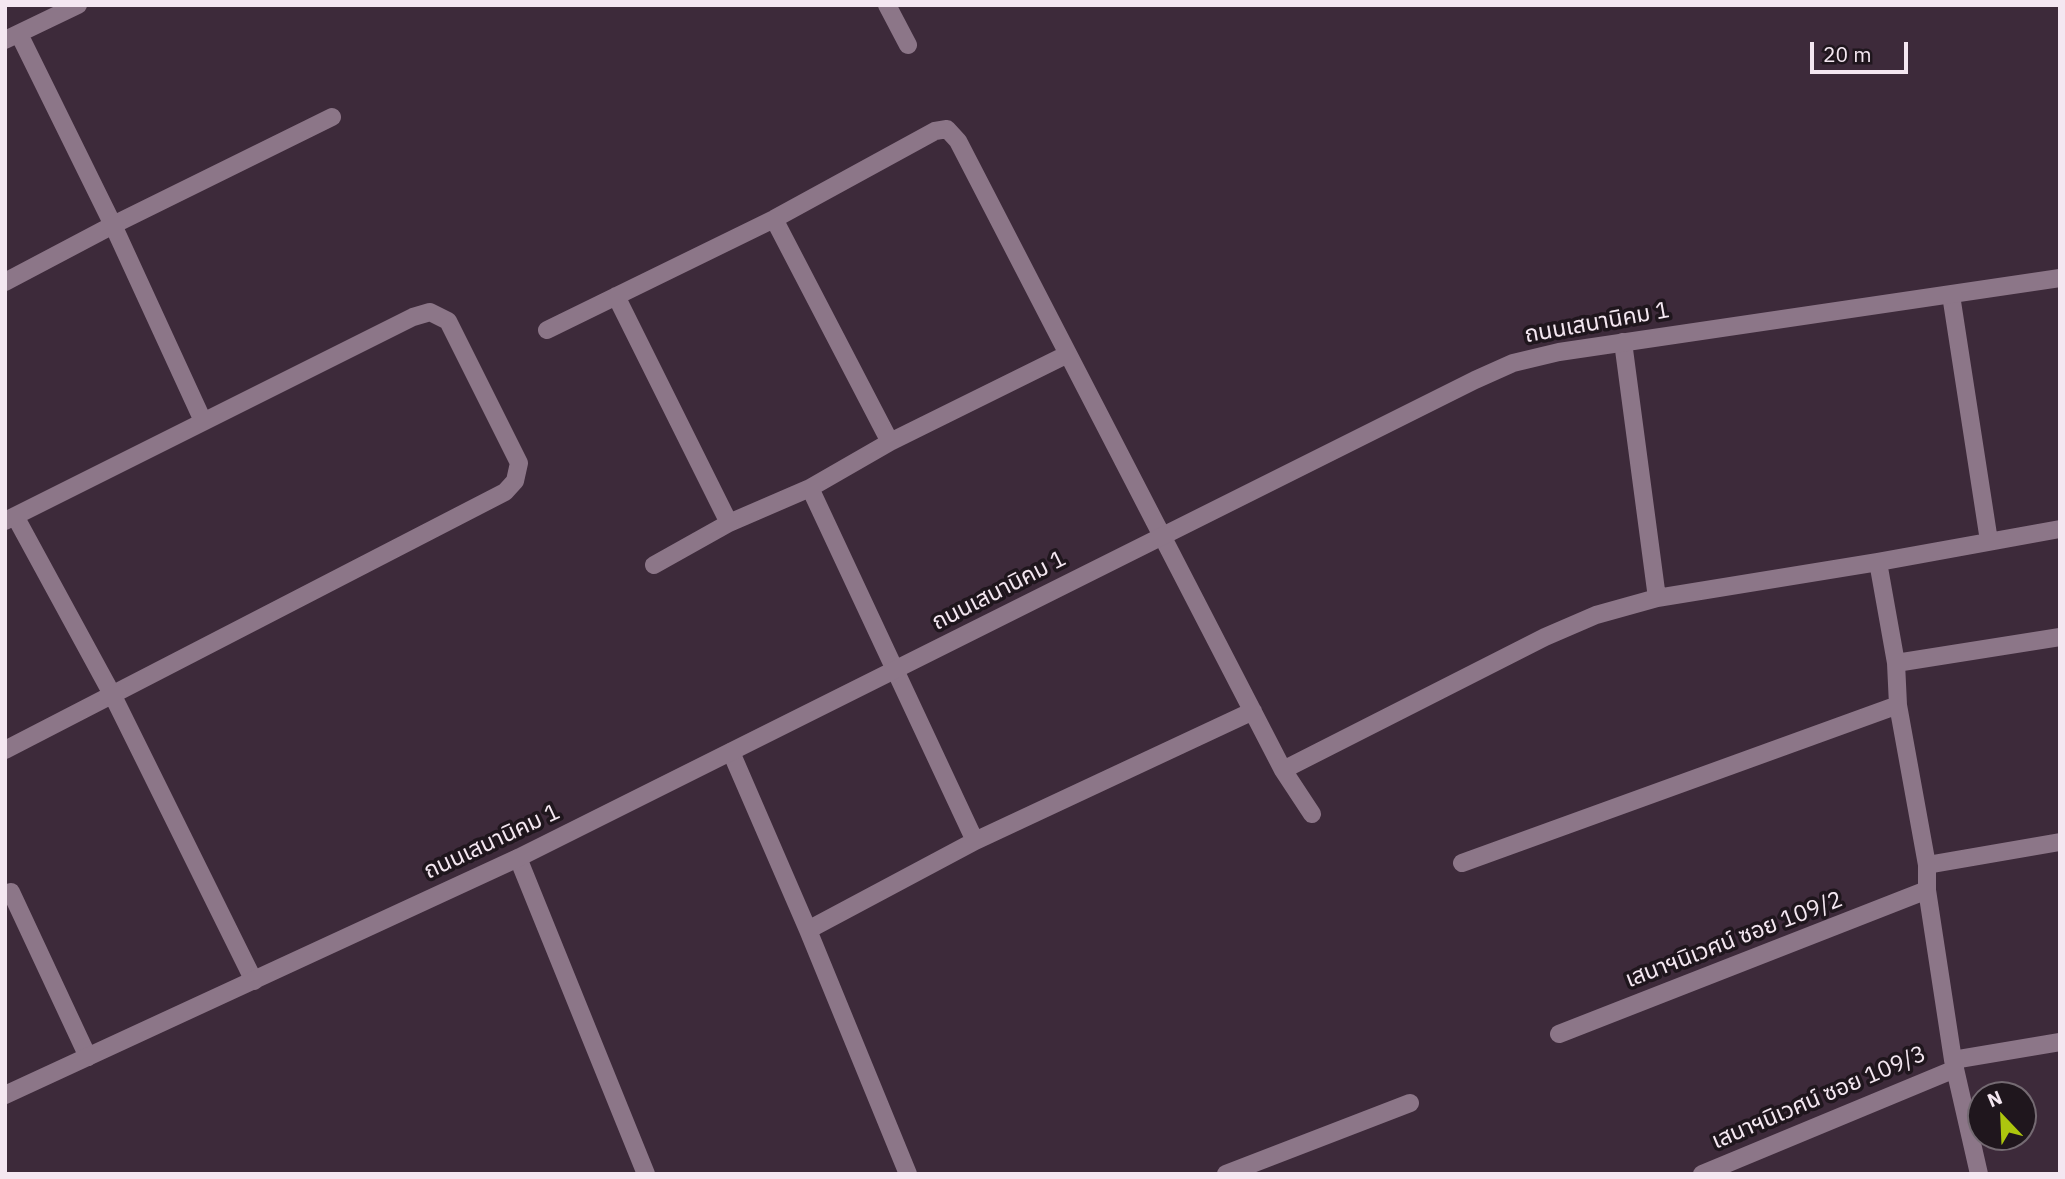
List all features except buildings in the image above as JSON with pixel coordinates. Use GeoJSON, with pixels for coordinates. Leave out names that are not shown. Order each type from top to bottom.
{"type":"FeatureCollection","features":[{"type":"Feature","properties":{"kind":"street"},"geometry":{"type":"LineString","coordinates":[[78,5],[12,37],[113,226],[203,421]]}},
{"type":"Feature","properties":{"kind":"street"},"geometry":{"type":"LineString","coordinates":[[887,5],[908,45]]}},
{"type":"Feature","properties":{"kind":"street"},"geometry":{"type":"LineString","coordinates":[[5,282],[332,117]]}},
{"type":"Feature","properties":{"kind":"street"},"geometry":{"type":"LineString","coordinates":[[547,330],[774,219],[935,131],[947,130],[958,141],[1283,770],[1312,814]]}},
{"type":"Feature","properties":{"kind":"street"},"geometry":{"type":"LineString","coordinates":[[774,219],[890,442]]}},
{"type":"Feature","properties":{"kind":"street","name":"ถนนเสนานิคม 1"},"geometry":{"type":"LineString","coordinates":[[5,1095],[518,858],[1513,363],[1559,352],[1623,342],[2060,278]]}},
{"type":"Feature","properties":{"kind":"street"},"geometry":{"type":"LineString","coordinates":[[1951,295],[1989,541]]}},
{"type":"Feature","properties":{"kind":"street"},"geometry":{"type":"LineString","coordinates":[[616,296],[729,523]]}},
{"type":"Feature","properties":{"kind":"street"},"geometry":{"type":"LineString","coordinates":[[5,750],[113,696],[505,492],[515,481],[519,463],[448,321],[430,312],[413,317],[10,519],[113,696],[254,981]]}},
{"type":"Feature","properties":{"kind":"street"},"geometry":{"type":"LineString","coordinates":[[1623,342],[1657,598]]}},
{"type":"Feature","properties":{"kind":"street"},"geometry":{"type":"LineString","coordinates":[[654,565],[729,523],[810,488],[890,442],[1068,354]]}},
{"type":"Feature","properties":{"kind":"street"},"geometry":{"type":"LineString","coordinates":[[810,488],[975,841]]}},
{"type":"Feature","properties":{"kind":"street"},"geometry":{"type":"LineString","coordinates":[[1283,770],[1545,637],[1596,615],[1657,598],[2060,529]]}},
{"type":"Feature","properties":{"kind":"street"},"geometry":{"type":"LineString","coordinates":[[1878,562],[1896,663],[1898,705],[1927,865],[1927,890],[1954,1065],[1979,1174]]}},
{"type":"Feature","properties":{"kind":"street"},"geometry":{"type":"LineString","coordinates":[[1896,663],[2060,637]]}},
{"type":"Feature","properties":{"kind":"street"},"geometry":{"type":"LineString","coordinates":[[1462,863],[1898,705]]}},
{"type":"Feature","properties":{"kind":"street"},"geometry":{"type":"LineString","coordinates":[[808,930],[975,841],[1253,711]]}},
{"type":"Feature","properties":{"kind":"street"},"geometry":{"type":"LineString","coordinates":[[730,752],[808,930],[908,1174]]}},
{"type":"Feature","properties":{"kind":"street"},"geometry":{"type":"LineString","coordinates":[[1927,865],[2060,842]]}},
{"type":"Feature","properties":{"kind":"street"},"geometry":{"type":"LineString","coordinates":[[518,858],[646,1174]]}},
{"type":"Feature","properties":{"kind":"street","name":"เสนาฯนิเวศน์ ซอย 109/2"},"geometry":{"type":"LineString","coordinates":[[1559,1034],[1927,890]]}},
{"type":"Feature","properties":{"kind":"street"},"geometry":{"type":"LineString","coordinates":[[11,892],[88,1057]]}},
{"type":"Feature","properties":{"kind":"street","name":"เสนาฯนิเวศน์ ซอย 109/3"},"geometry":{"type":"LineString","coordinates":[[1702,1174],[1954,1065],[2060,1042]]}},
{"type":"Feature","properties":{"kind":"street"},"geometry":{"type":"LineString","coordinates":[[1226,1174],[1410,1103]]}}]}
